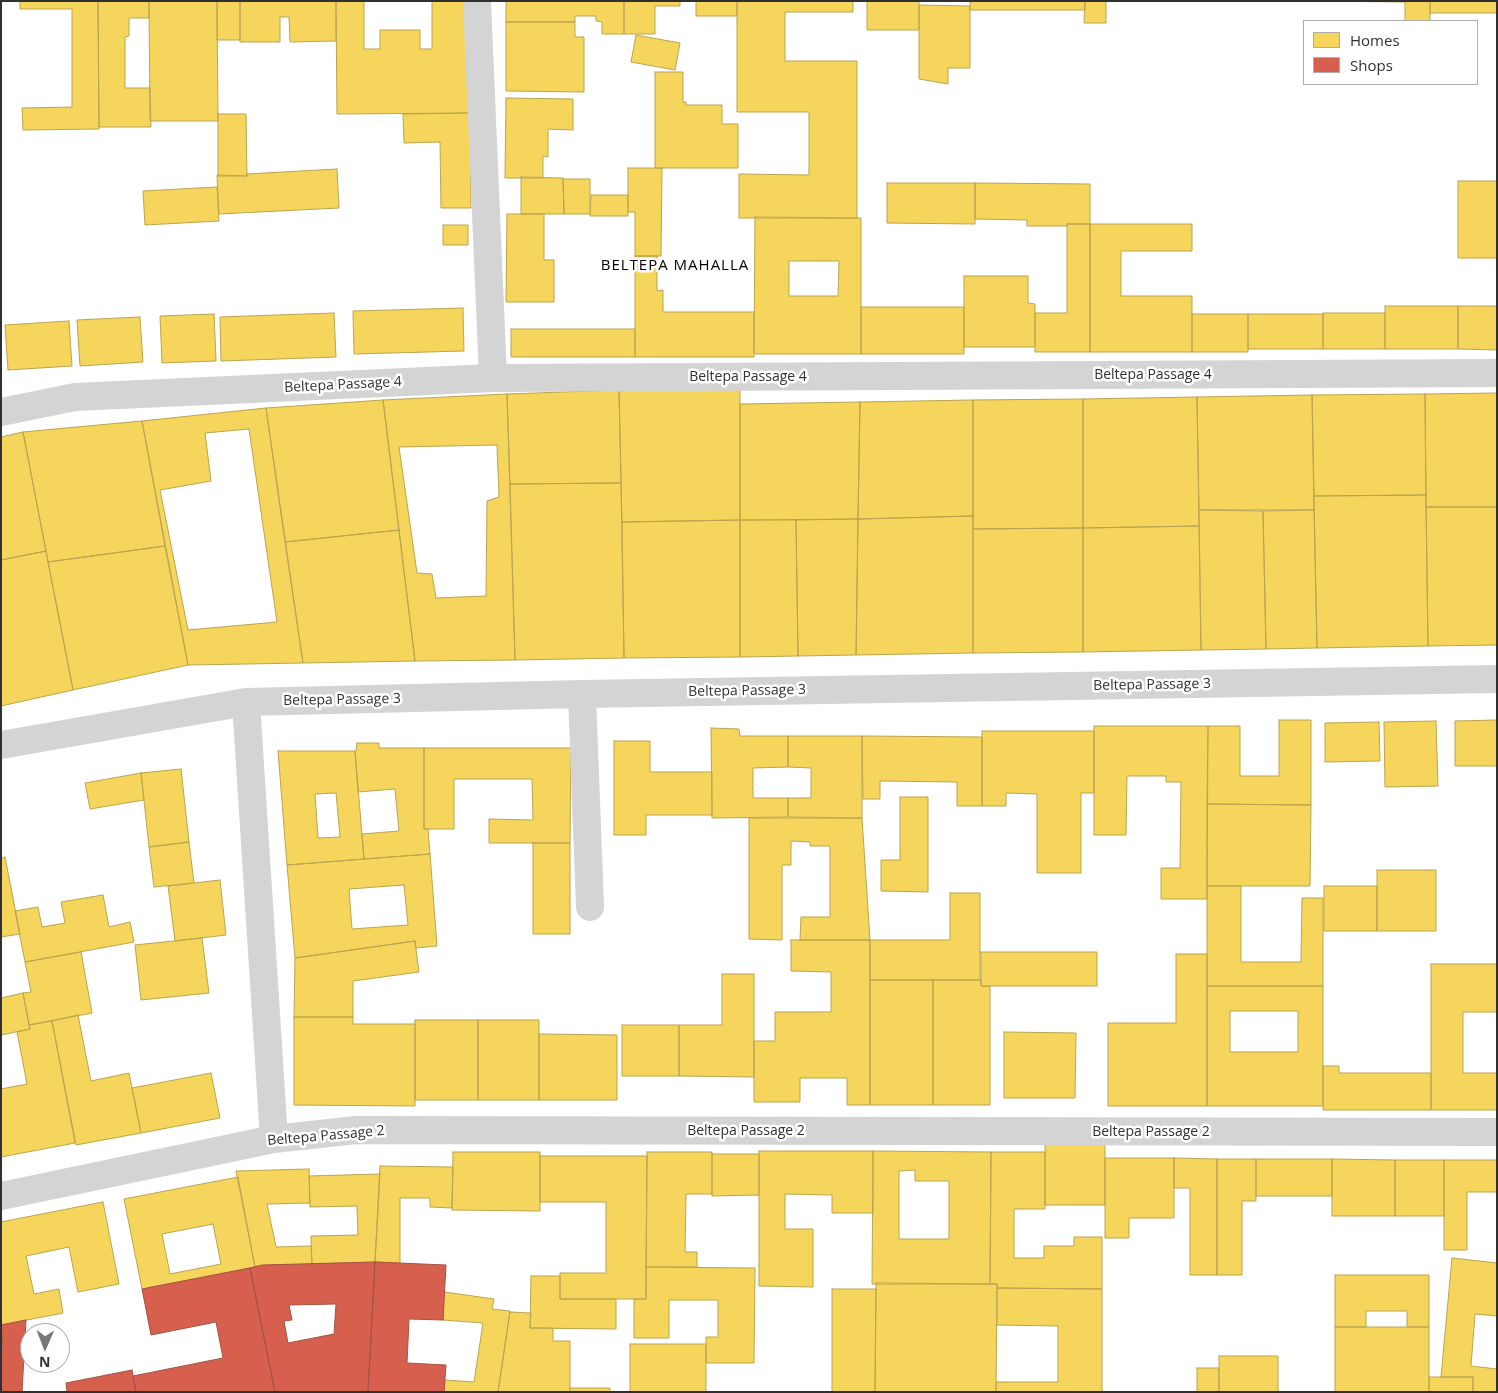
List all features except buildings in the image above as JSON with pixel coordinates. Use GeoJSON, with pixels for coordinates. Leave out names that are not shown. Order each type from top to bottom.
{"type":"FeatureCollection","features":[{"type":"Feature","properties":{"kind":"street"},"geometry":{"type":"LineString","coordinates":[[477,1],[493,378]]}},
{"type":"Feature","properties":{"kind":"street","name":"Beltepa Passage 4"},"geometry":{"type":"LineString","coordinates":[[1,412],[75,397],[493,378],[1497,372]]}},
{"type":"Feature","properties":{"kind":"street","name":"Beltepa Passage 3"},"geometry":{"type":"LineString","coordinates":[[1,745],[246,702],[582,694],[1497,679]]}},
{"type":"Feature","properties":{"kind":"street"},"geometry":{"type":"LineString","coordinates":[[582,694],[590,906]]}},
{"type":"Feature","properties":{"kind":"street"},"geometry":{"type":"LineString","coordinates":[[246,702],[274,1139]]}},
{"type":"Feature","properties":{"kind":"street","name":"Beltepa Passage 2"},"geometry":{"type":"LineString","coordinates":[[1,1196],[274,1139],[356,1130],[1497,1132]]}},
{"type":"Feature","properties":{"kind":"district","name":"BELTEPA MAHALLA"},"geometry":{"type":"Point","coordinates":[675,266]}}]}
